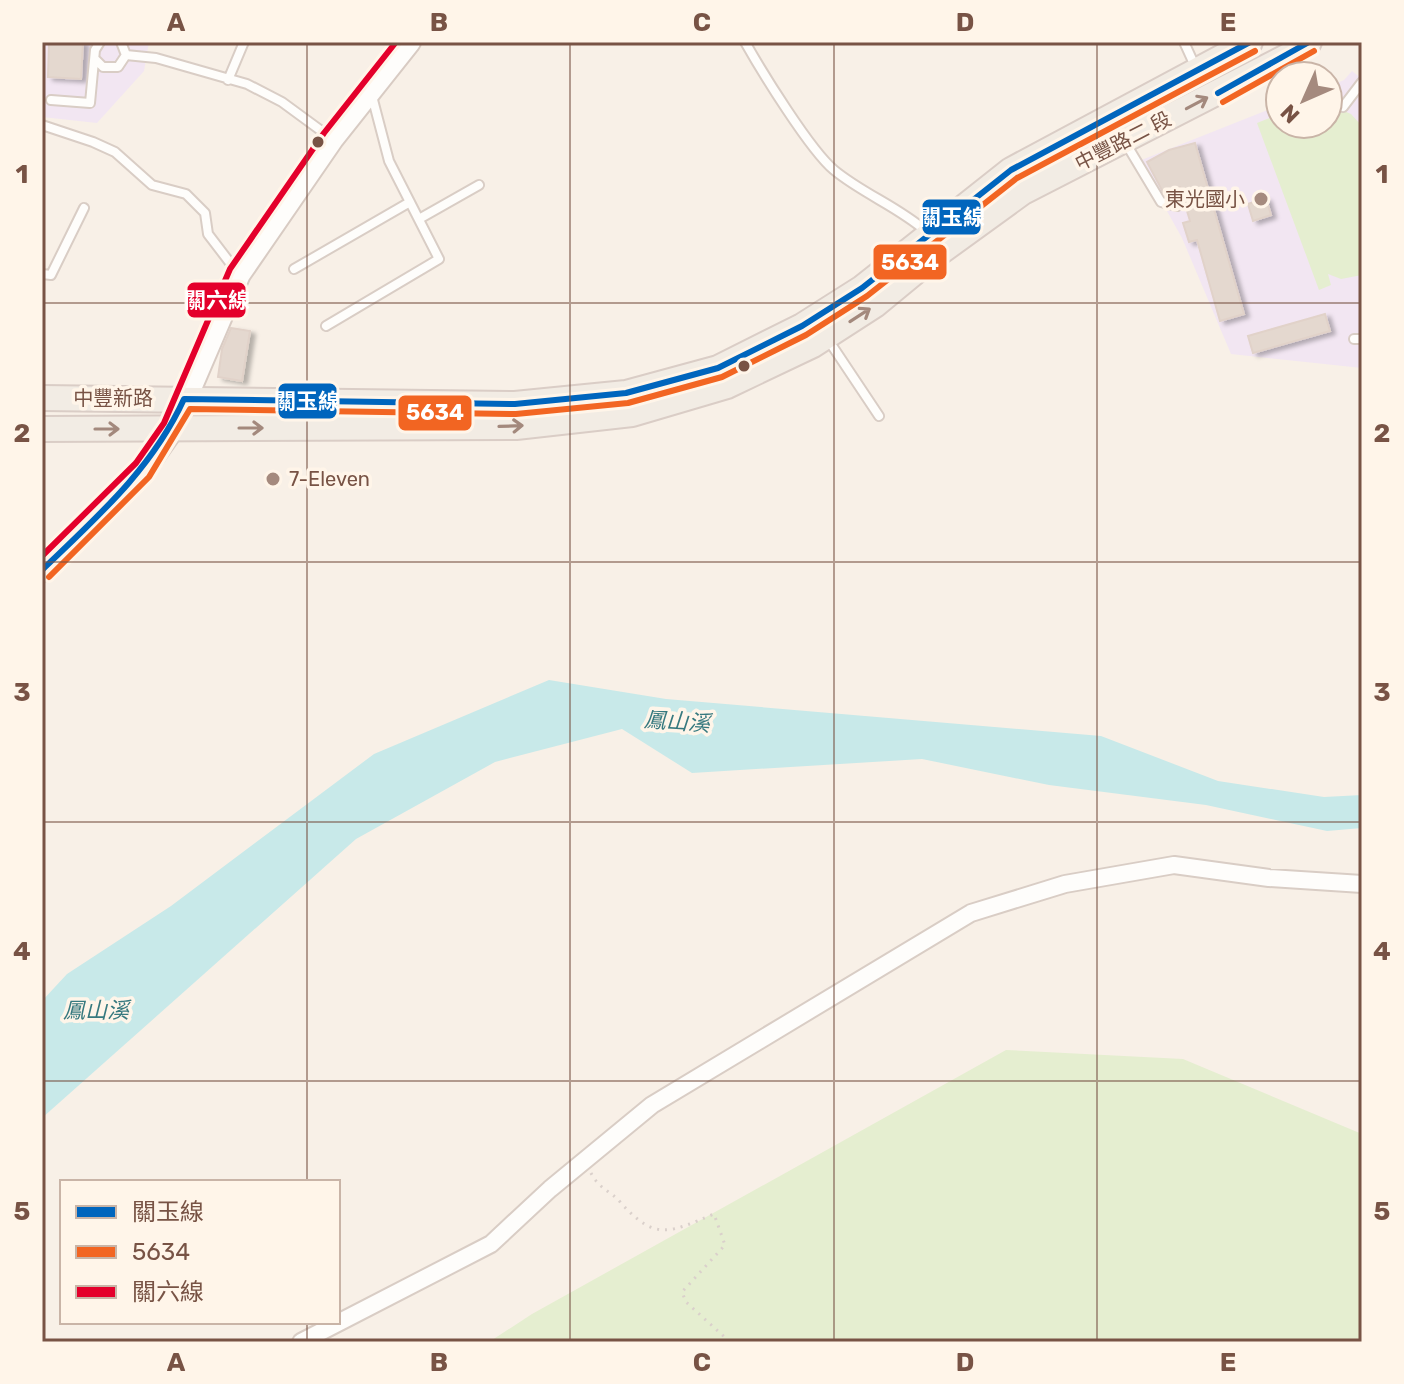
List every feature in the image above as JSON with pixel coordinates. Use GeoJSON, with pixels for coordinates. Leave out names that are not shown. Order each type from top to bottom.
{"type":"FeatureCollection","features":[{"type":"Feature","properties":{"kind":"main road"},"geometry":{"type":"LineString","coordinates":[[42,570],[144,469],[173,428],[239,274],[332,139],[409,42]]}},
{"type":"Feature","properties":{"kind":"main road","name":"中豐路二 段"},"geometry":{"type":"LineString","coordinates":[[184,399],[515,404],[626,393],[718,368],[740,368],[937,235],[1011,170],[1250,42]]}},
{"type":"Feature","properties":{"kind":"main road","name":"中豐路二 段"},"geometry":{"type":"LineString","coordinates":[[173,428],[516,427],[632,414],[740,368],[827,337],[875,305],[937,235],[1125,141],[1309,42]]}},
{"type":"Feature","properties":{"kind":"main road","name":"中豐新路"},"geometry":{"type":"LineString","coordinates":[[42,398],[184,399]]}},
{"type":"Feature","properties":{"kind":"main road","name":"中豐新路"},"geometry":{"type":"LineString","coordinates":[[42,429],[173,428]]}},
{"type":"Feature","properties":{"kind":"street"},"geometry":{"type":"LineString","coordinates":[[340,1322],[491,1244],[585,1159],[652,1105],[971,913],[1065,884],[1174,865],[1269,878],[1362,884]]}},
{"type":"Feature","properties":{"kind":"street"},"geometry":{"type":"LineString","coordinates":[[301,1342],[336,1324]]}},
{"type":"Feature","properties":{"kind":"lane"},"geometry":{"type":"LineString","coordinates":[[96,60],[103,67],[113,69],[122,64],[126,55],[121,42]]}},
{"type":"Feature","properties":{"kind":"lane"},"geometry":{"type":"LineString","coordinates":[[228,80],[244,42]]}},
{"type":"Feature","properties":{"kind":"lane"},"geometry":{"type":"LineString","coordinates":[[745,42],[821,158],[848,180],[937,235]]}},
{"type":"Feature","properties":{"kind":"lane"},"geometry":{"type":"LineString","coordinates":[[1184,42],[1194,60],[1195,72]]}},
{"type":"Feature","properties":{"kind":"lane"},"geometry":{"type":"LineString","coordinates":[[51,100],[90,103],[98,43]]}},
{"type":"Feature","properties":{"kind":"lane"},"geometry":{"type":"LineString","coordinates":[[126,55],[156,58],[247,84],[282,102],[332,139]]}},
{"type":"Feature","properties":{"kind":"lane"},"geometry":{"type":"LineString","coordinates":[[1344,106],[1362,82]]}},
{"type":"Feature","properties":{"kind":"lane"},"geometry":{"type":"LineString","coordinates":[[326,326],[439,259],[389,161],[370,91]]}},
{"type":"Feature","properties":{"kind":"lane"},"geometry":{"type":"LineString","coordinates":[[42,125],[104,147],[152,185],[186,194],[205,213],[208,234],[239,274]]}},
{"type":"Feature","properties":{"kind":"lane"},"geometry":{"type":"LineString","coordinates":[[1125,141],[1161,202],[1177,206]]}},
{"type":"Feature","properties":{"kind":"lane"},"geometry":{"type":"LineString","coordinates":[[419,219],[479,185]]}},
{"type":"Feature","properties":{"kind":"lane"},"geometry":{"type":"LineString","coordinates":[[294,269],[410,202]]}},
{"type":"Feature","properties":{"kind":"lane"},"geometry":{"type":"LineString","coordinates":[[42,274],[51,275],[84,208]]}},
{"type":"Feature","properties":{"kind":"lane"},"geometry":{"type":"LineString","coordinates":[[827,337],[879,416]]}},
{"type":"Feature","properties":{"kind":"path"},"geometry":{"type":"LineString","coordinates":[[585,1159],[599,1187],[618,1199],[638,1223],[669,1232],[714,1214],[725,1245],[682,1292],[686,1302],[730,1342]]}},
{"type":"Feature","properties":{"kind":"shaded area"},"geometry":{"type":"Polygon","coordinates":[[[42,42],[149,42],[144,71],[97,123],[42,117],[42,42]]]}},
{"type":"Feature","properties":{"kind":"shaded area","name":"東光國小"},"geometry":{"type":"Polygon","coordinates":[[[1352,71],[1362,79],[1362,368],[1231,354],[1182,238],[1139,161],[1264,111],[1264,140],[1344,140],[1344,80],[1352,71]]]}},
{"type":"Feature","properties":{"kind":"green space"},"geometry":{"type":"Polygon","coordinates":[[[1344,111],[1362,126],[1362,275],[1341,279],[1328,274],[1331,285],[1319,290],[1257,123],[1264,120],[1264,140],[1344,140],[1344,111]]]}},
{"type":"Feature","properties":{"kind":"green space"},"geometry":{"type":"Polygon","coordinates":[[[1006,1050],[1183,1059],[1362,1134],[1362,1342],[489,1342],[532,1314],[1006,1050]]]}},
{"type":"Feature","properties":{"kind":"water","name":"鳳山溪"},"geometry":{"type":"Polygon","coordinates":[[[549,680],[666,699],[1101,736],[1218,781],[1324,797],[1362,795],[1362,828],[1327,831],[1206,805],[1049,785],[922,759],[692,773],[622,729],[495,762],[356,839],[42,1118],[42,1001],[67,974],[171,906],[374,754],[549,680]]]}},
{"type":"Feature","properties":{"kind":"building"},"geometry":{"type":"Polygon","coordinates":[[[49,42],[83,42],[81,79],[48,77],[49,42]]]}},
{"type":"Feature","properties":{"kind":"building"},"geometry":{"type":"Polygon","coordinates":[[[1195,143],[1244,314],[1220,321],[1197,240],[1189,242],[1183,223],[1190,221],[1180,187],[1164,194],[1147,162],[1169,150],[1195,143]]]}},
{"type":"Feature","properties":{"kind":"building"},"geometry":{"type":"Polygon","coordinates":[[[1266,198],[1271,215],[1253,221],[1248,204],[1266,198]]]}},
{"type":"Feature","properties":{"kind":"building"},"geometry":{"type":"Polygon","coordinates":[[[1325,314],[1330,331],[1253,353],[1248,336],[1325,314]]]}},
{"type":"Feature","properties":{"kind":"building"},"geometry":{"type":"Polygon","coordinates":[[[231,328],[250,331],[242,381],[218,377],[222,349],[231,328]]]}},
{"type":"Feature","properties":{"kind":"transit line","name":"關六線"},"geometry":{"type":"LineString","coordinates":[[42,556],[136,463],[164,423],[230,269],[324,133],[396,42]]}},
{"type":"Feature","properties":{"kind":"transit line","name":"關玉線"},"geometry":{"type":"LineString","coordinates":[[42,570],[140,470],[184,399],[515,404],[626,393],[718,368],[802,326],[862,288],[1011,170],[1250,42]]}},
{"type":"Feature","properties":{"kind":"transit line","name":"關玉線"},"geometry":{"type":"LineString","coordinates":[[1218,93],[1309,42]]}},
{"type":"Feature","properties":{"kind":"transit line","name":"5634"},"geometry":{"type":"LineString","coordinates":[[49,577],[149,477],[190,409],[516,414],[628,403],[722,377],[806,335],[867,296],[1017,178],[1255,51]]}},
{"type":"Feature","properties":{"kind":"transit line","name":"5634"},"geometry":{"type":"LineString","coordinates":[[1223,102],[1314,51]]}},
{"type":"Feature","properties":{"kind":"place","name":"東光國小"},"geometry":{"type":"Point","coordinates":[1261,199]}},
{"type":"Feature","properties":{"kind":"place","name":"7-Eleven"},"geometry":{"type":"Point","coordinates":[273,479]}}]}
